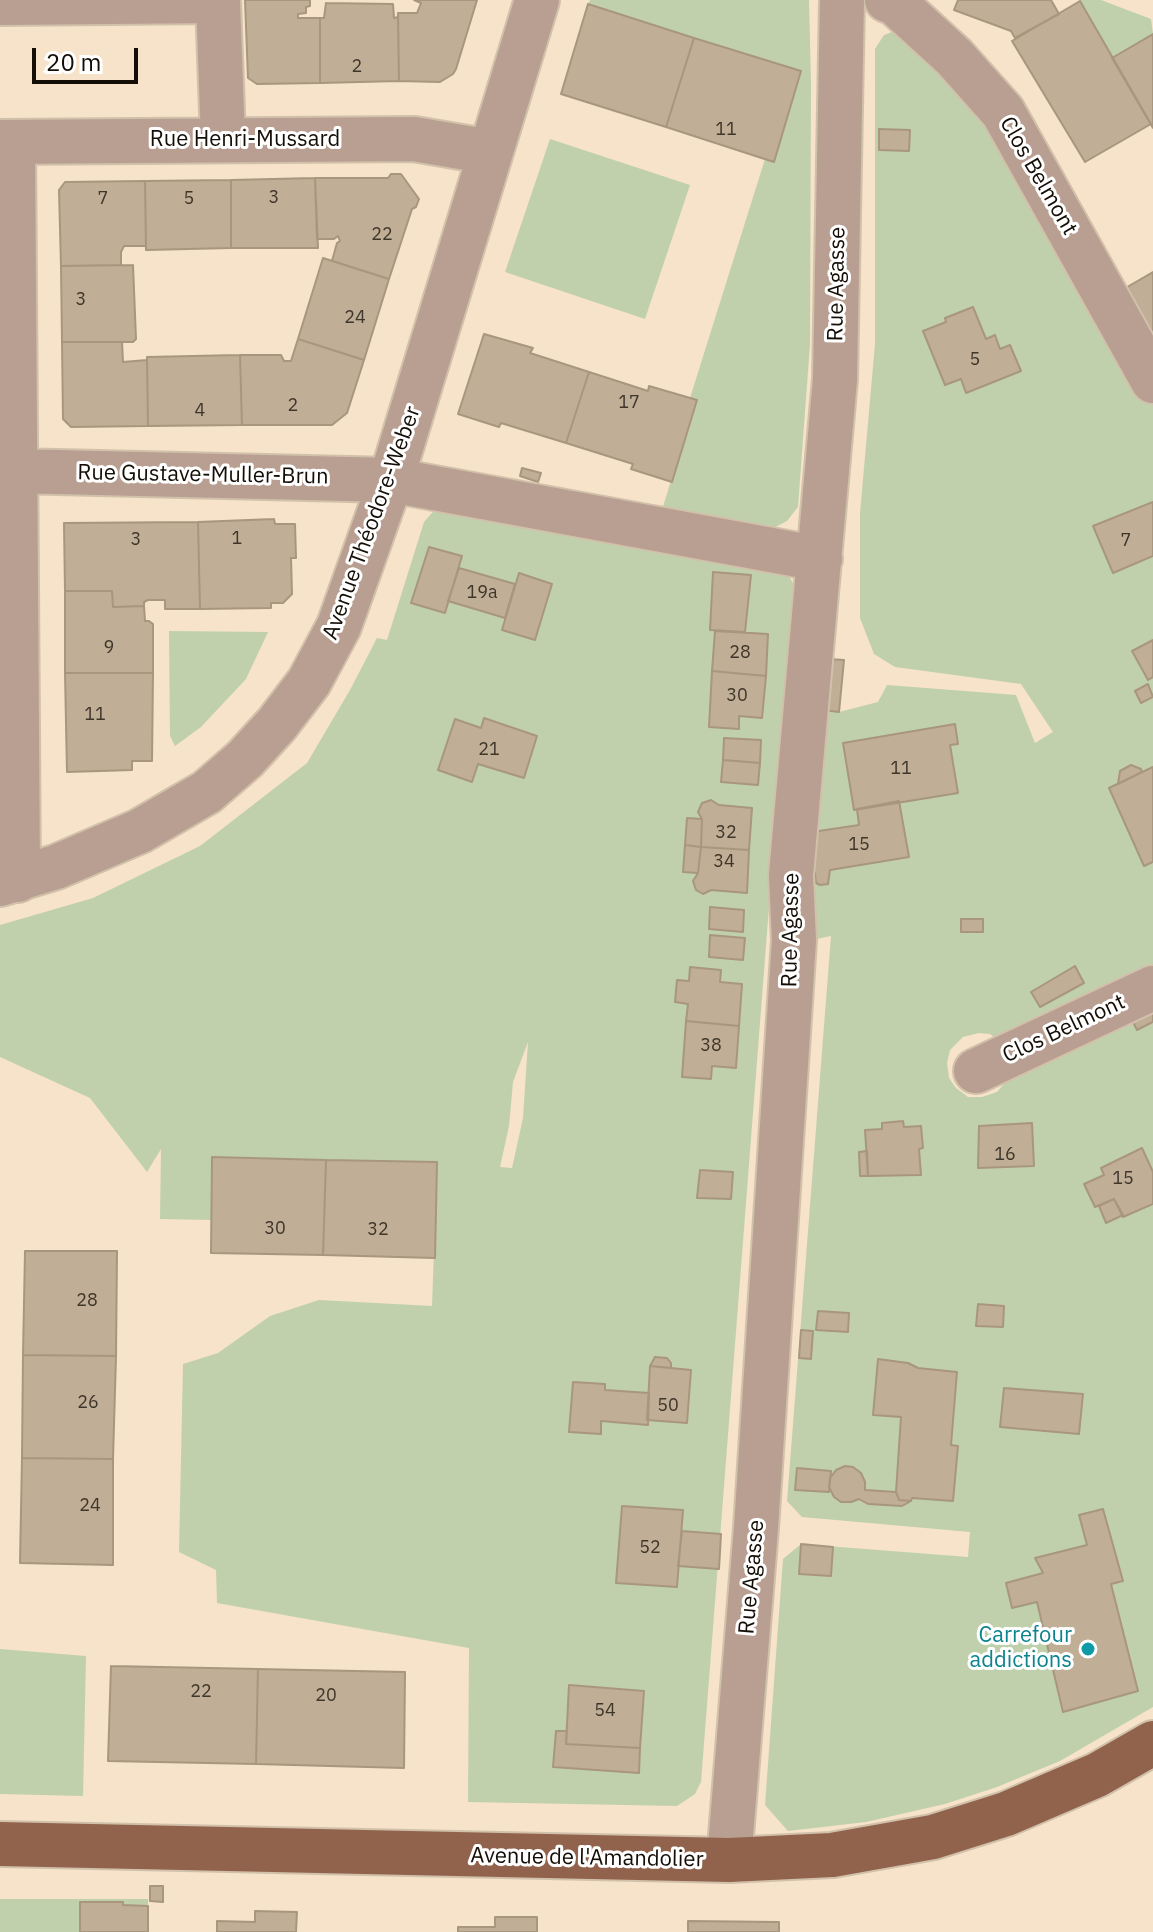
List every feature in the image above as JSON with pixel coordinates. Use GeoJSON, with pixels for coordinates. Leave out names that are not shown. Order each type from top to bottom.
{"type":"FeatureCollection","features":[{"type":"Feature","properties":{"kind":"main road","name":"Avenue de l'Amandolier"},"geometry":{"type":"LineString","coordinates":[[0,1844],[729,1860],[832,1855],[882,1848],[947,1833],[1048,1798],[1153,1743]]}},
{"type":"Feature","properties":{"kind":"street","name":"Avenue Théodore-Weber"},"geometry":{"type":"LineString","coordinates":[[9,882],[56,867],[140,831],[207,792],[245,759],[309,682],[339,626],[391,480],[537,0]]}},
{"type":"Feature","properties":{"kind":"street","name":"Rue Agasse"},"geometry":{"type":"LineString","coordinates":[[729,1860],[756,1528],[792,972],[791,875],[835,379],[842,0]]}},
{"type":"Feature","properties":{"kind":"street","name":"Clos Belmont"},"geometry":{"type":"LineString","coordinates":[[887,0],[895,3],[954,57],[1003,112],[1153,381]]}},
{"type":"Feature","properties":{"kind":"street"},"geometry":{"type":"LineString","coordinates":[[0,3],[218,1],[223,139]]}},
{"type":"Feature","properties":{"kind":"street","name":"Rue Henri-Mussard"},"geometry":{"type":"LineString","coordinates":[[6,142],[414,139],[490,152]]}},
{"type":"Feature","properties":{"kind":"street"},"geometry":{"type":"LineString","coordinates":[[6,142],[15,471],[9,882]]}},
{"type":"Feature","properties":{"kind":"street","name":"Rue Gustave-Muller-Brun"},"geometry":{"type":"LineString","coordinates":[[15,471],[391,480],[820,559]]}},
{"type":"Feature","properties":{"kind":"street","name":"Clos Belmont"},"geometry":{"type":"LineString","coordinates":[[976,1071],[1153,988]]}},
{"type":"Feature","properties":{"kind":"green space"},"geometry":{"type":"Polygon","coordinates":[[[590,0],[809,0],[810,344],[798,507],[787,521],[764,533],[661,513],[696,400],[690,398],[765,159],[774,161],[801,71],[588,4],[590,0]]]}},
{"type":"Feature","properties":{"kind":"green space"},"geometry":{"type":"Polygon","coordinates":[[[1079,0],[1101,0],[1151,19],[1153,34],[1112,58],[1079,0]]]}},
{"type":"Feature","properties":{"kind":"green space"},"geometry":{"type":"Polygon","coordinates":[[[897,30],[1003,129],[1153,401],[1153,972],[1000,1041],[990,1034],[963,1037],[950,1050],[947,1063],[949,1078],[956,1088],[968,1097],[982,1097],[997,1092],[1008,1079],[1153,999],[1153,1707],[1060,1761],[997,1787],[945,1804],[866,1822],[788,1831],[765,1805],[783,1559],[801,1544],[968,1557],[970,1532],[802,1517],[787,1501],[831,936],[817,939],[809,873],[823,710],[839,712],[878,702],[887,685],[1016,695],[1035,743],[1053,732],[1021,684],[895,667],[874,654],[860,618],[860,513],[875,344],[875,49],[884,35],[897,30]],[[884,736],[843,743],[854,809],[884,736]]]}},
{"type":"Feature","properties":{"kind":"green space"},"geometry":{"type":"Polygon","coordinates":[[[550,139],[690,185],[645,319],[505,272],[550,139]]]}},
{"type":"Feature","properties":{"kind":"green space"},"geometry":{"type":"Polygon","coordinates":[[[438,506],[784,567],[794,585],[701,1782],[695,1794],[677,1806],[468,1802],[469,1648],[217,1603],[216,1570],[179,1552],[183,1364],[218,1353],[270,1316],[319,1300],[432,1306],[437,1162],[212,1158],[212,1220],[160,1219],[161,1149],[147,1172],[90,1098],[0,1057],[0,925],[93,898],[200,846],[307,763],[377,638],[387,640],[424,522],[438,506]],[[528,1042],[513,1082],[509,1126],[500,1167],[512,1168],[523,1118],[528,1042]]]}},
{"type":"Feature","properties":{"kind":"green space"},"geometry":{"type":"Polygon","coordinates":[[[169,631],[268,632],[246,679],[201,727],[175,746],[170,736],[169,631]]]}},
{"type":"Feature","properties":{"kind":"green space"},"geometry":{"type":"Polygon","coordinates":[[[0,1649],[86,1656],[83,1796],[0,1794],[0,1649]]]}},
{"type":"Feature","properties":{"kind":"green space"},"geometry":{"type":"Polygon","coordinates":[[[0,1899],[148,1899],[148,1932],[0,1932],[0,1899]]]}},
{"type":"Feature","properties":{"kind":"building"},"geometry":{"type":"Polygon","coordinates":[[[245,0],[310,0],[306,13],[298,14],[298,18],[320,18],[320,83],[257,84],[248,78],[245,0]]]}},
{"type":"Feature","properties":{"kind":"building"},"geometry":{"type":"Polygon","coordinates":[[[414,0],[477,0],[456,69],[440,82],[399,81],[398,13],[417,13],[421,3],[414,0]]]}},
{"type":"Feature","properties":{"kind":"building"},"geometry":{"type":"Polygon","coordinates":[[[958,0],[1051,0],[1059,14],[1015,38],[1011,31],[954,10],[958,0]]]}},
{"type":"Feature","properties":{"kind":"building"},"geometry":{"type":"Polygon","coordinates":[[[1080,1],[1151,124],[1085,162],[1012,41],[1080,1]]]}},
{"type":"Feature","properties":{"kind":"building"},"geometry":{"type":"Polygon","coordinates":[[[326,3],[393,4],[394,18],[398,17],[399,81],[320,83],[320,18],[324,18],[326,3]]]}},
{"type":"Feature","properties":{"kind":"building"},"geometry":{"type":"Polygon","coordinates":[[[588,4],[694,38],[666,127],[561,94],[588,4]]]}},
{"type":"Feature","properties":{"kind":"building"},"geometry":{"type":"Polygon","coordinates":[[[1153,34],[1153,128],[1112,58],[1153,34]]]}},
{"type":"Feature","properties":{"kind":"building"},"geometry":{"type":"Polygon","coordinates":[[[694,38],[801,71],[774,162],[666,127],[694,38]]]}},
{"type":"Feature","properties":{"kind":"building"},"geometry":{"type":"Polygon","coordinates":[[[879,129],[910,130],[909,151],[879,150],[879,129]]]}},
{"type":"Feature","properties":{"kind":"building"},"geometry":{"type":"Polygon","coordinates":[[[391,174],[401,174],[419,199],[412,209],[389,279],[332,261],[340,241],[338,236],[334,239],[317,239],[315,178],[388,178],[391,174]]]}},
{"type":"Feature","properties":{"kind":"building"},"geometry":{"type":"Polygon","coordinates":[[[315,178],[318,248],[231,248],[231,180],[315,178]]]}},
{"type":"Feature","properties":{"kind":"building"},"geometry":{"type":"Polygon","coordinates":[[[231,180],[231,248],[146,250],[145,181],[231,180]]]}},
{"type":"Feature","properties":{"kind":"building"},"geometry":{"type":"Polygon","coordinates":[[[145,181],[146,246],[124,246],[121,265],[61,266],[59,190],[65,182],[145,181]]]}},
{"type":"Feature","properties":{"kind":"building"},"geometry":{"type":"Polygon","coordinates":[[[323,258],[389,279],[364,360],[298,339],[323,258]]]}},
{"type":"Feature","properties":{"kind":"building"},"geometry":{"type":"Polygon","coordinates":[[[133,265],[136,339],[133,342],[62,342],[61,266],[133,265]]]}},
{"type":"Feature","properties":{"kind":"building"},"geometry":{"type":"Polygon","coordinates":[[[1153,272],[1153,343],[1122,290],[1153,272]]]}},
{"type":"Feature","properties":{"kind":"building"},"geometry":{"type":"Polygon","coordinates":[[[973,307],[986,339],[995,335],[1000,349],[1010,345],[1021,371],[966,393],[961,379],[945,385],[923,331],[973,307]]]}},
{"type":"Feature","properties":{"kind":"building"},"geometry":{"type":"Polygon","coordinates":[[[484,334],[533,348],[530,353],[589,372],[566,443],[501,423],[499,427],[458,414],[484,334]]]}},
{"type":"Feature","properties":{"kind":"building"},"geometry":{"type":"Polygon","coordinates":[[[298,339],[364,360],[347,413],[332,425],[242,425],[240,355],[281,355],[284,361],[291,361],[298,339]]]}},
{"type":"Feature","properties":{"kind":"building"},"geometry":{"type":"Polygon","coordinates":[[[62,342],[122,342],[123,362],[147,360],[148,426],[71,427],[63,419],[62,342]]]}},
{"type":"Feature","properties":{"kind":"building"},"geometry":{"type":"Polygon","coordinates":[[[240,355],[242,425],[148,426],[147,357],[240,355]]]}},
{"type":"Feature","properties":{"kind":"building"},"geometry":{"type":"Polygon","coordinates":[[[589,372],[648,391],[649,386],[697,400],[672,482],[631,469],[633,464],[566,443],[589,372]]]}},
{"type":"Feature","properties":{"kind":"building"},"geometry":{"type":"Polygon","coordinates":[[[522,468],[541,473],[538,482],[520,476],[522,468]]]}},
{"type":"Feature","properties":{"kind":"building"},"geometry":{"type":"Polygon","coordinates":[[[1153,502],[1153,556],[1113,573],[1093,526],[1153,502]]]}},
{"type":"Feature","properties":{"kind":"building"},"geometry":{"type":"Polygon","coordinates":[[[274,519],[275,524],[295,524],[296,558],[291,558],[292,594],[283,603],[271,603],[271,608],[200,609],[198,522],[274,519]]]}},
{"type":"Feature","properties":{"kind":"building"},"geometry":{"type":"Polygon","coordinates":[[[198,522],[200,609],[165,609],[165,600],[148,600],[144,606],[113,607],[112,591],[65,591],[64,523],[198,522]]]}},
{"type":"Feature","properties":{"kind":"building"},"geometry":{"type":"Polygon","coordinates":[[[429,547],[462,556],[445,613],[411,603],[429,547]]]}},
{"type":"Feature","properties":{"kind":"building"},"geometry":{"type":"Polygon","coordinates":[[[459,568],[515,584],[505,618],[448,601],[459,568]]]}},
{"type":"Feature","properties":{"kind":"building"},"geometry":{"type":"Polygon","coordinates":[[[713,572],[751,575],[745,632],[710,630],[713,572]]]}},
{"type":"Feature","properties":{"kind":"building"},"geometry":{"type":"Polygon","coordinates":[[[519,573],[552,584],[535,640],[502,630],[519,573]]]}},
{"type":"Feature","properties":{"kind":"building"},"geometry":{"type":"Polygon","coordinates":[[[65,591],[112,591],[113,607],[144,606],[145,621],[153,624],[153,673],[65,673],[65,591]]]}},
{"type":"Feature","properties":{"kind":"building"},"geometry":{"type":"Polygon","coordinates":[[[715,631],[768,634],[766,676],[712,671],[715,631]]]}},
{"type":"Feature","properties":{"kind":"building"},"geometry":{"type":"Polygon","coordinates":[[[1153,640],[1153,677],[1148,680],[1132,651],[1153,640]]]}},
{"type":"Feature","properties":{"kind":"building"},"geometry":{"type":"Polygon","coordinates":[[[828,659],[844,660],[839,712],[823,710],[828,659]]]}},
{"type":"Feature","properties":{"kind":"building"},"geometry":{"type":"Polygon","coordinates":[[[712,671],[766,676],[762,718],[739,716],[739,729],[709,727],[712,671]]]}},
{"type":"Feature","properties":{"kind":"building"},"geometry":{"type":"Polygon","coordinates":[[[65,673],[153,673],[152,761],[132,761],[132,770],[67,772],[65,673]]]}},
{"type":"Feature","properties":{"kind":"building"},"geometry":{"type":"Polygon","coordinates":[[[1148,684],[1153,697],[1141,703],[1135,691],[1148,684]]]}},
{"type":"Feature","properties":{"kind":"building"},"geometry":{"type":"Polygon","coordinates":[[[484,718],[537,736],[524,778],[478,764],[472,782],[438,770],[455,719],[481,728],[484,718]]]}},
{"type":"Feature","properties":{"kind":"building"},"geometry":{"type":"Polygon","coordinates":[[[955,724],[958,744],[950,745],[958,793],[854,810],[843,743],[955,724]]]}},
{"type":"Feature","properties":{"kind":"building"},"geometry":{"type":"Polygon","coordinates":[[[724,738],[761,740],[760,763],[723,760],[724,738]]]}},
{"type":"Feature","properties":{"kind":"building"},"geometry":{"type":"Polygon","coordinates":[[[723,760],[760,763],[758,785],[721,782],[723,760]]]}},
{"type":"Feature","properties":{"kind":"building"},"geometry":{"type":"Polygon","coordinates":[[[1131,765],[1142,772],[1118,784],[1120,771],[1131,765]]]}},
{"type":"Feature","properties":{"kind":"building"},"geometry":{"type":"Polygon","coordinates":[[[1153,767],[1153,862],[1144,866],[1109,788],[1153,767]]]}},
{"type":"Feature","properties":{"kind":"building"},"geometry":{"type":"Polygon","coordinates":[[[711,800],[719,805],[752,808],[749,850],[701,847],[702,819],[698,812],[702,803],[711,800]]]}},
{"type":"Feature","properties":{"kind":"building"},"geometry":{"type":"Polygon","coordinates":[[[899,801],[909,857],[830,870],[828,884],[816,883],[815,873],[809,873],[812,832],[859,825],[857,809],[899,801]]]}},
{"type":"Feature","properties":{"kind":"building"},"geometry":{"type":"Polygon","coordinates":[[[687,818],[702,819],[701,847],[685,845],[687,818]]]}},
{"type":"Feature","properties":{"kind":"building"},"geometry":{"type":"Polygon","coordinates":[[[685,845],[701,847],[698,873],[683,872],[685,845]]]}},
{"type":"Feature","properties":{"kind":"building"},"geometry":{"type":"Polygon","coordinates":[[[701,847],[749,850],[747,893],[711,890],[703,894],[696,890],[693,881],[698,873],[701,847]]]}},
{"type":"Feature","properties":{"kind":"building"},"geometry":{"type":"Polygon","coordinates":[[[710,907],[744,910],[743,932],[709,929],[710,907]]]}},
{"type":"Feature","properties":{"kind":"building"},"geometry":{"type":"Polygon","coordinates":[[[961,919],[983,919],[983,932],[961,932],[961,919]]]}},
{"type":"Feature","properties":{"kind":"building"},"geometry":{"type":"Polygon","coordinates":[[[710,935],[745,938],[743,960],[709,957],[710,935]]]}},
{"type":"Feature","properties":{"kind":"building"},"geometry":{"type":"Polygon","coordinates":[[[1075,966],[1084,983],[1040,1007],[1031,992],[1075,966]]]}},
{"type":"Feature","properties":{"kind":"building"},"geometry":{"type":"Polygon","coordinates":[[[690,967],[721,970],[720,982],[742,984],[739,1026],[686,1021],[688,1004],[675,1002],[677,980],[689,981],[690,967]]]}},
{"type":"Feature","properties":{"kind":"building"},"geometry":{"type":"Polygon","coordinates":[[[1153,1001],[1153,1022],[1137,1030],[1128,1012],[1153,1001]]]}},
{"type":"Feature","properties":{"kind":"building"},"geometry":{"type":"Polygon","coordinates":[[[686,1021],[739,1026],[736,1068],[712,1066],[711,1079],[682,1077],[686,1021]]]}},
{"type":"Feature","properties":{"kind":"building"},"geometry":{"type":"Polygon","coordinates":[[[903,1121],[904,1127],[921,1126],[921,1175],[868,1176],[865,1130],[882,1129],[882,1123],[903,1121]]]}},
{"type":"Feature","properties":{"kind":"building"},"geometry":{"type":"Polygon","coordinates":[[[1032,1123],[1034,1166],[978,1168],[979,1126],[1032,1123]]]}},
{"type":"Feature","properties":{"kind":"building"},"geometry":{"type":"Polygon","coordinates":[[[1142,1148],[1153,1172],[1153,1204],[1123,1217],[1114,1199],[1095,1207],[1084,1184],[1104,1175],[1101,1168],[1142,1148]]]}},
{"type":"Feature","properties":{"kind":"building"},"geometry":{"type":"Polygon","coordinates":[[[867,1151],[868,1176],[860,1176],[859,1152],[867,1151]]]}},
{"type":"Feature","properties":{"kind":"building"},"geometry":{"type":"Polygon","coordinates":[[[212,1157],[326,1160],[323,1255],[211,1253],[212,1157]]]}},
{"type":"Feature","properties":{"kind":"building"},"geometry":{"type":"Polygon","coordinates":[[[326,1160],[437,1162],[435,1258],[323,1255],[326,1160]]]}},
{"type":"Feature","properties":{"kind":"building"},"geometry":{"type":"Polygon","coordinates":[[[700,1170],[733,1172],[731,1199],[697,1198],[700,1170]]]}},
{"type":"Feature","properties":{"kind":"building"},"geometry":{"type":"Polygon","coordinates":[[[1114,1199],[1123,1215],[1106,1223],[1099,1206],[1114,1199]]]}},
{"type":"Feature","properties":{"kind":"building"},"geometry":{"type":"Polygon","coordinates":[[[25,1251],[117,1251],[116,1356],[23,1355],[25,1251]]]}},
{"type":"Feature","properties":{"kind":"building"},"geometry":{"type":"Polygon","coordinates":[[[978,1304],[1004,1306],[1003,1327],[976,1326],[978,1304]]]}},
{"type":"Feature","properties":{"kind":"building"},"geometry":{"type":"Polygon","coordinates":[[[818,1311],[849,1313],[848,1332],[816,1330],[818,1311]]]}},
{"type":"Feature","properties":{"kind":"building"},"geometry":{"type":"Polygon","coordinates":[[[801,1330],[813,1331],[811,1359],[799,1358],[801,1330]]]}},
{"type":"Feature","properties":{"kind":"building"},"geometry":{"type":"Polygon","coordinates":[[[23,1355],[116,1356],[113,1459],[22,1458],[23,1355]]]}},
{"type":"Feature","properties":{"kind":"building"},"geometry":{"type":"Polygon","coordinates":[[[655,1357],[667,1358],[671,1368],[650,1366],[655,1357]]]}},
{"type":"Feature","properties":{"kind":"building"},"geometry":{"type":"Polygon","coordinates":[[[878,1359],[957,1372],[951,1445],[958,1446],[953,1501],[899,1500],[896,1492],[901,1417],[873,1415],[878,1359]]]}},
{"type":"Feature","properties":{"kind":"building"},"geometry":{"type":"Polygon","coordinates":[[[650,1366],[691,1370],[687,1423],[647,1420],[650,1366]]]}},
{"type":"Feature","properties":{"kind":"building"},"geometry":{"type":"Polygon","coordinates":[[[573,1382],[605,1384],[605,1390],[649,1393],[648,1425],[601,1421],[601,1434],[569,1432],[573,1382]]]}},
{"type":"Feature","properties":{"kind":"building"},"geometry":{"type":"Polygon","coordinates":[[[1004,1388],[1083,1394],[1079,1434],[1000,1427],[1004,1388]]]}},
{"type":"Feature","properties":{"kind":"building"},"geometry":{"type":"Polygon","coordinates":[[[22,1458],[113,1459],[113,1565],[20,1563],[22,1458]]]}},
{"type":"Feature","properties":{"kind":"building"},"geometry":{"type":"Polygon","coordinates":[[[845,1466],[861,1473],[865,1490],[896,1492],[899,1500],[911,1501],[902,1506],[868,1504],[859,1499],[841,1502],[829,1487],[830,1478],[836,1470],[845,1466]]]}},
{"type":"Feature","properties":{"kind":"building"},"geometry":{"type":"Polygon","coordinates":[[[797,1468],[831,1471],[829,1492],[795,1490],[797,1468]]]}},
{"type":"Feature","properties":{"kind":"building"},"geometry":{"type":"Polygon","coordinates":[[[622,1506],[683,1510],[677,1587],[616,1583],[622,1506]]]}},
{"type":"Feature","properties":{"kind":"building","name":"Carrefour addictions"},"geometry":{"type":"Polygon","coordinates":[[[1103,1509],[1123,1581],[1111,1584],[1138,1691],[1063,1712],[1037,1602],[1012,1608],[1006,1583],[1043,1573],[1035,1558],[1087,1545],[1079,1515],[1103,1509]]]}},
{"type":"Feature","properties":{"kind":"building"},"geometry":{"type":"Polygon","coordinates":[[[682,1531],[721,1534],[719,1569],[678,1566],[682,1531]]]}},
{"type":"Feature","properties":{"kind":"building"},"geometry":{"type":"Polygon","coordinates":[[[801,1544],[833,1547],[831,1576],[799,1574],[801,1544]]]}},
{"type":"Feature","properties":{"kind":"building"},"geometry":{"type":"Polygon","coordinates":[[[111,1666],[258,1669],[256,1764],[108,1761],[111,1666]]]}},
{"type":"Feature","properties":{"kind":"building"},"geometry":{"type":"Polygon","coordinates":[[[258,1669],[405,1672],[404,1768],[256,1764],[258,1669]]]}},
{"type":"Feature","properties":{"kind":"building"},"geometry":{"type":"Polygon","coordinates":[[[569,1685],[644,1691],[640,1748],[566,1744],[569,1685]]]}},
{"type":"Feature","properties":{"kind":"building"},"geometry":{"type":"Polygon","coordinates":[[[556,1731],[567,1731],[566,1744],[640,1748],[639,1773],[553,1767],[556,1731]]]}},
{"type":"Feature","properties":{"kind":"building"},"geometry":{"type":"Polygon","coordinates":[[[150,1886],[163,1886],[163,1902],[150,1901],[150,1886]]]}},
{"type":"Feature","properties":{"kind":"building"},"geometry":{"type":"Polygon","coordinates":[[[80,1902],[123,1902],[123,1905],[148,1906],[148,1932],[80,1932],[80,1902]]]}},
{"type":"Feature","properties":{"kind":"building"},"geometry":{"type":"Polygon","coordinates":[[[255,1911],[297,1912],[296,1932],[217,1932],[217,1921],[255,1922],[255,1911]]]}},
{"type":"Feature","properties":{"kind":"building"},"geometry":{"type":"Polygon","coordinates":[[[495,1917],[537,1917],[537,1932],[458,1932],[458,1927],[495,1927],[495,1917]]]}},
{"type":"Feature","properties":{"kind":"building"},"geometry":{"type":"Polygon","coordinates":[[[688,1921],[779,1922],[779,1932],[688,1932],[688,1921]]]}},
{"type":"Feature","properties":{"kind":"place","name":"Carrefour addictions"},"geometry":{"type":"Point","coordinates":[1088,1649]}}]}
